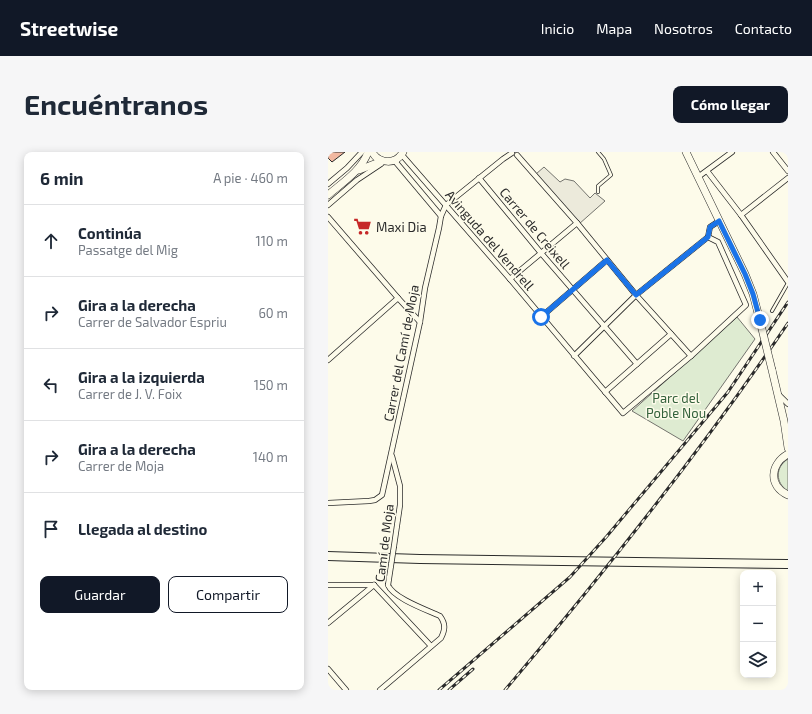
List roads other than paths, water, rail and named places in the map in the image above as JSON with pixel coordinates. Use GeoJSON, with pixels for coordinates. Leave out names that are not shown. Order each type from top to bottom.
{"type":"FeatureCollection","features":[{"type":"Feature","properties":{"kind":"highway"},"geometry":{"type":"LineString","coordinates":[[328,556],[420,560],[788,564]]}},
{"type":"Feature","properties":{"kind":"street"},"geometry":{"type":"LineString","coordinates":[[328,184],[347,168],[362,152]]}},
{"type":"Feature","properties":{"kind":"street"},"geometry":{"type":"LineString","coordinates":[[328,195],[352,174],[365,160],[368,152]]}},
{"type":"Feature","properties":{"kind":"street"},"geometry":{"type":"LineString","coordinates":[[372,152],[377,159],[384,161]]}},
{"type":"Feature","properties":{"kind":"street"},"geometry":{"type":"LineString","coordinates":[[686,152],[698,177],[716,223],[745,274],[753,294],[784,421],[788,448]]}},
{"type":"Feature","properties":{"kind":"street"},"geometry":{"type":"LineString","coordinates":[[698,177],[732,152]]}},
{"type":"Feature","properties":{"kind":"street"},"geometry":{"type":"LineString","coordinates":[[773,152],[788,171]]}},
{"type":"Feature","properties":{"kind":"street"},"geometry":{"type":"LineString","coordinates":[[352,174],[364,167],[384,161],[394,160],[402,153]]}},
{"type":"Feature","properties":{"kind":"street","name":"Avinguda del Vendrell"},"geometry":{"type":"LineString","coordinates":[[402,153],[623,413],[691,356]]}},
{"type":"Feature","properties":{"kind":"street"},"geometry":{"type":"LineString","coordinates":[[446,206],[503,159],[516,153],[577,223],[636,295],[691,356],[746,304],[718,242],[708,237]]}},
{"type":"Feature","properties":{"kind":"street","name":"Avinguda del Vendrell"},"geometry":{"type":"LineString","coordinates":[[394,160],[441,216]]}},
{"type":"Feature","properties":{"kind":"street"},"geometry":{"type":"LineString","coordinates":[[328,204],[357,180],[384,161]]}},
{"type":"Feature","properties":{"kind":"street"},"geometry":{"type":"LineString","coordinates":[[707,171],[741,215],[788,282]]}},
{"type":"Feature","properties":{"kind":"street","name":"Carrer de Creixell"},"geometry":{"type":"LineString","coordinates":[[479,178],[540,253],[637,364]]}},
{"type":"Feature","properties":{"kind":"street"},"geometry":{"type":"LineString","coordinates":[[741,215],[788,178]]}},
{"type":"Feature","properties":{"kind":"street","name":"Carrer del Camí de Moja"},"geometry":{"type":"LineString","coordinates":[[328,503],[369,501],[375,500],[382,495],[420,322],[425,288],[440,228],[441,216],[446,206]]}},
{"type":"Feature","properties":{"kind":"street"},"geometry":{"type":"LineString","coordinates":[[328,217],[420,322]]}},
{"type":"Feature","properties":{"kind":"street"},"geometry":{"type":"LineString","coordinates":[[510,279],[577,223]]}},
{"type":"Feature","properties":{"kind":"street"},"geometry":{"type":"LineString","coordinates":[[574,356],[636,295],[708,237],[710,227],[716,223]]}},
{"type":"Feature","properties":{"kind":"street"},"geometry":{"type":"LineString","coordinates":[[541,317],[607,260]]}},
{"type":"Feature","properties":{"kind":"street"},"geometry":{"type":"LineString","coordinates":[[328,360],[398,298]]}},
{"type":"Feature","properties":{"kind":"street"},"geometry":{"type":"LineString","coordinates":[[605,392],[671,334]]}},
{"type":"Feature","properties":{"kind":"street"},"geometry":{"type":"LineString","coordinates":[[777,393],[788,404]]}},
{"type":"Feature","properties":{"kind":"street","name":"Camí de Moja"},"geometry":{"type":"LineString","coordinates":[[392,454],[400,486],[399,518],[388,585],[389,589],[396,595],[440,616],[444,620],[444,632],[441,638],[431,646]]}},
{"type":"Feature","properties":{"kind":"street"},"geometry":{"type":"LineString","coordinates":[[788,454],[782,457],[774,470],[776,485],[780,491],[788,496]]}},
{"type":"Feature","properties":{"kind":"street"},"geometry":{"type":"LineString","coordinates":[[328,584],[374,584],[431,646],[380,690]]}},
{"type":"Feature","properties":{"kind":"street"},"geometry":{"type":"LineString","coordinates":[[328,623],[374,584]]}},
{"type":"Feature","properties":{"kind":"street"},"geometry":{"type":"LineString","coordinates":[[328,669],[346,690]]}},
{"type":"Feature","properties":{"kind":"lane"},"geometry":{"type":"LineString","coordinates":[[598,152],[604,160],[611,176],[598,186],[598,192]]}},
{"type":"Feature","properties":{"kind":"lane"},"geometry":{"type":"LineString","coordinates":[[772,311],[788,282]]}},
{"type":"Feature","properties":{"kind":"railway"},"geometry":{"type":"LineString","coordinates":[[439,690],[570,577],[607,536],[728,392],[788,302]]}},
{"type":"Feature","properties":{"kind":"railway"},"geometry":{"type":"LineString","coordinates":[[505,690],[616,556],[687,464],[788,323]]}},
{"type":"Feature","properties":{"kind":"railway"},"geometry":{"type":"LineString","coordinates":[[449,690],[473,669]]}},
{"type":"Feature","properties":{"kind":"place","name":"Maxi Dia"},"geometry":{"type":"Point","coordinates":[363,227]}},
{"type":"Feature","properties":{"kind":"park label","name":"Parc del Poble Nou"},"geometry":{"type":"Point","coordinates":[676,406]}}]}
